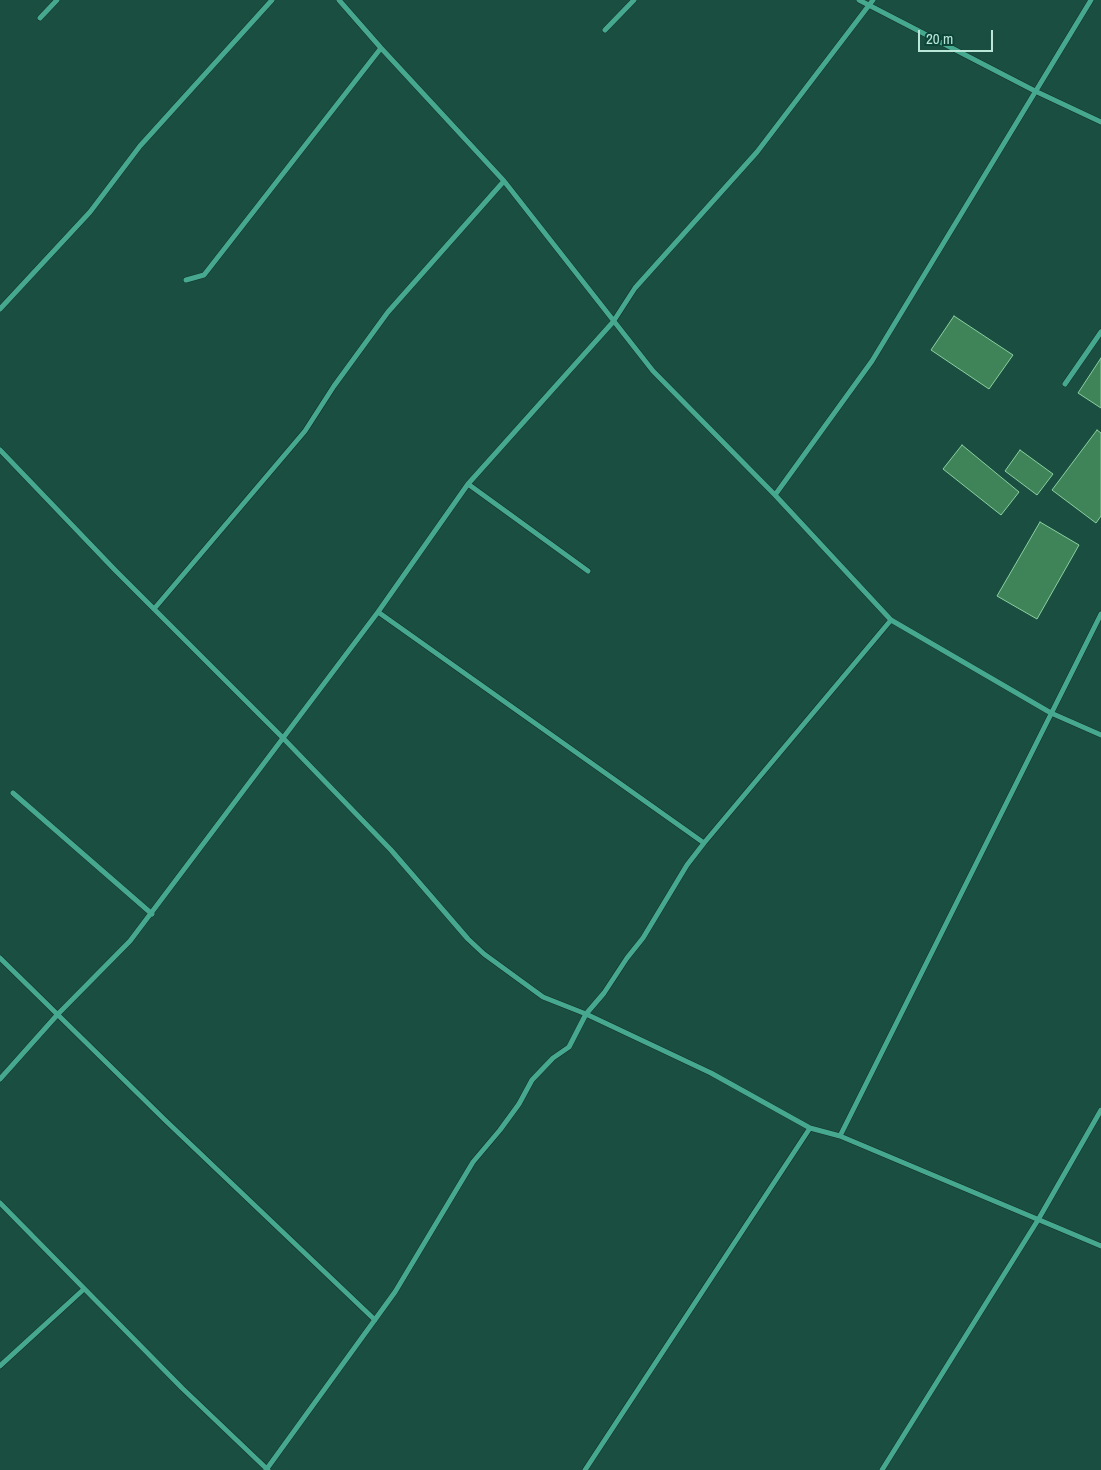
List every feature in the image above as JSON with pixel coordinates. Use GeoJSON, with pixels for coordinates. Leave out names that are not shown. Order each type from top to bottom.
{"type":"FeatureCollection","features":[{"type":"Feature","properties":{"kind":"street"},"geometry":{"type":"LineString","coordinates":[[40,18],[57,0]]}},
{"type":"Feature","properties":{"kind":"street"},"geometry":{"type":"LineString","coordinates":[[0,309],[90,212],[140,146],[272,0]]}},
{"type":"Feature","properties":{"kind":"street"},"geometry":{"type":"LineString","coordinates":[[339,0],[504,181],[653,371],[775,494],[892,620],[1051,713],[1101,735]]}},
{"type":"Feature","properties":{"kind":"street"},"geometry":{"type":"LineString","coordinates":[[605,30],[634,0]]}},
{"type":"Feature","properties":{"kind":"street"},"geometry":{"type":"LineString","coordinates":[[859,0],[1035,91],[1101,122]]}},
{"type":"Feature","properties":{"kind":"street"},"geometry":{"type":"LineString","coordinates":[[0,1079],[58,1014],[130,941],[152,914],[378,612],[468,484],[613,322],[635,288],[757,152],[873,0]]}},
{"type":"Feature","properties":{"kind":"street"},"geometry":{"type":"LineString","coordinates":[[775,494],[872,361],[1091,0]]}},
{"type":"Feature","properties":{"kind":"street"},"geometry":{"type":"LineString","coordinates":[[186,280],[204,275],[381,48]]}},
{"type":"Feature","properties":{"kind":"street"},"geometry":{"type":"LineString","coordinates":[[154,609],[304,431],[388,312],[504,181]]}},
{"type":"Feature","properties":{"kind":"street"},"geometry":{"type":"LineString","coordinates":[[1065,384],[1101,332]]}},
{"type":"Feature","properties":{"kind":"street"},"geometry":{"type":"LineString","coordinates":[[0,450],[391,850],[468,939],[484,954],[543,997],[586,1014],[711,1073],[810,1128],[840,1136],[1101,1246]]}},
{"type":"Feature","properties":{"kind":"street"},"geometry":{"type":"LineString","coordinates":[[468,484],[588,571]]}},
{"type":"Feature","properties":{"kind":"street"},"geometry":{"type":"LineString","coordinates":[[378,612],[704,842]]}},
{"type":"Feature","properties":{"kind":"street"},"geometry":{"type":"LineString","coordinates":[[840,1136],[1101,614]]}},
{"type":"Feature","properties":{"kind":"street"},"geometry":{"type":"LineString","coordinates":[[0,1203],[182,1388],[267,1470],[395,1292],[473,1162],[514,1110],[532,1080],[553,1058],[569,1047],[586,1014],[604,993],[626,958],[643,938],[687,865],[704,842],[892,620]]}},
{"type":"Feature","properties":{"kind":"street"},"geometry":{"type":"LineString","coordinates":[[13,793],[152,914]]}},
{"type":"Feature","properties":{"kind":"street"},"geometry":{"type":"LineString","coordinates":[[0,958],[375,1320]]}},
{"type":"Feature","properties":{"kind":"street"},"geometry":{"type":"LineString","coordinates":[[882,1470],[1038,1220],[1101,1110]]}},
{"type":"Feature","properties":{"kind":"street"},"geometry":{"type":"LineString","coordinates":[[584,1470],[810,1128]]}},
{"type":"Feature","properties":{"kind":"street"},"geometry":{"type":"LineString","coordinates":[[0,1366],[84,1289]]}},
{"type":"Feature","properties":{"kind":"building"},"geometry":{"type":"Polygon","coordinates":[[[954,316],[1013,355],[989,389],[931,350],[954,316]]]}},
{"type":"Feature","properties":{"kind":"building"},"geometry":{"type":"Polygon","coordinates":[[[1101,358],[1101,408],[1078,393],[1101,358]]]}},
{"type":"Feature","properties":{"kind":"building"},"geometry":{"type":"Polygon","coordinates":[[[1097,430],[1101,433],[1101,516],[1096,523],[1052,490],[1097,430]]]}},
{"type":"Feature","properties":{"kind":"building"},"geometry":{"type":"Polygon","coordinates":[[[962,445],[1019,492],[1001,515],[943,469],[962,445]]]}},
{"type":"Feature","properties":{"kind":"building"},"geometry":{"type":"Polygon","coordinates":[[[1020,450],[1053,474],[1037,495],[1005,471],[1020,450]]]}},
{"type":"Feature","properties":{"kind":"building"},"geometry":{"type":"Polygon","coordinates":[[[1040,522],[1079,545],[1037,619],[997,596],[1040,522]]]}}]}
